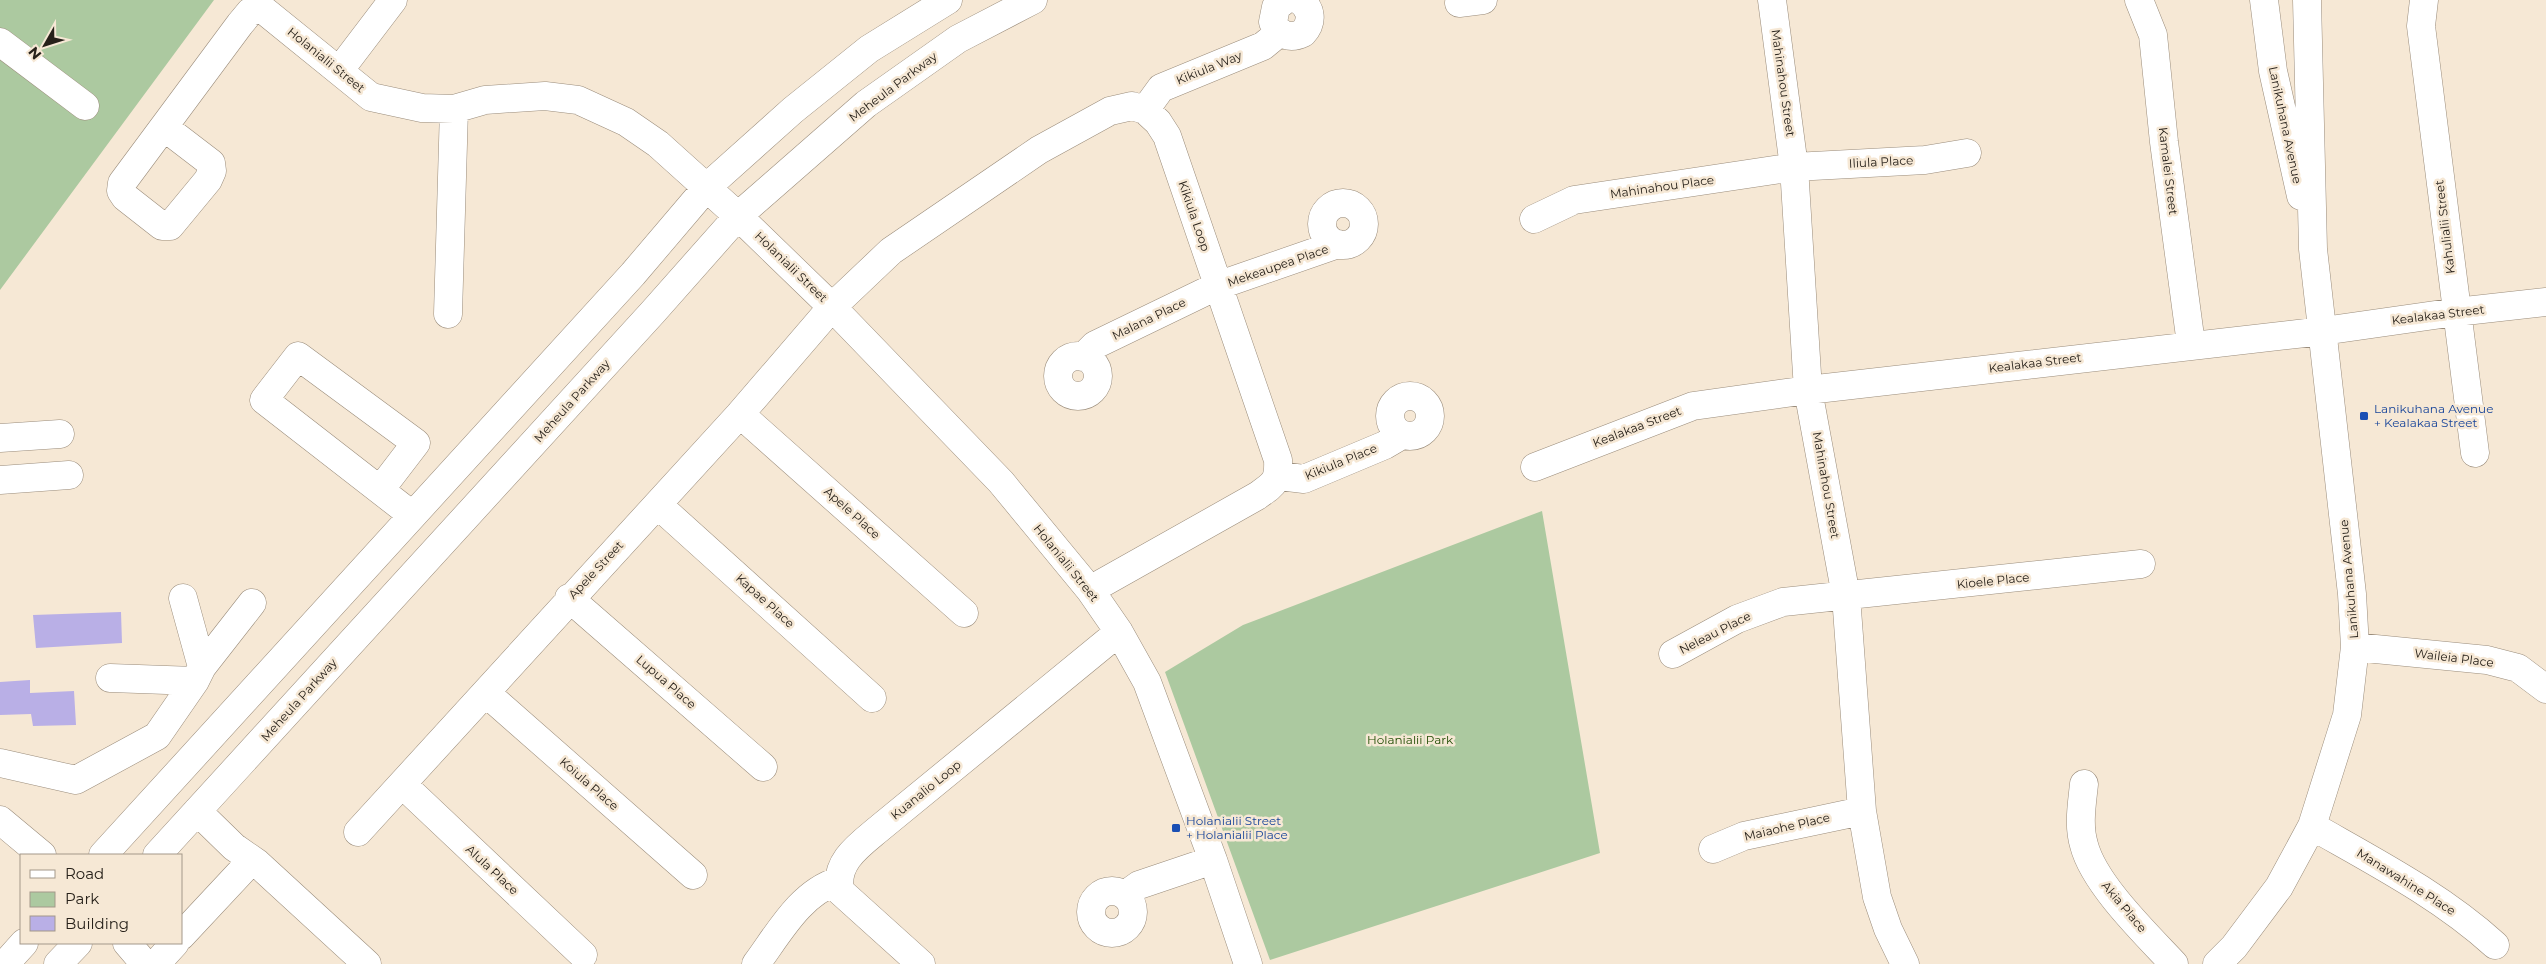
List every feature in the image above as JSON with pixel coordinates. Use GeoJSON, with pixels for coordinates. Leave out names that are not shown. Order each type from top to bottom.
{"type":"FeatureCollection","features":[{"type":"Feature","properties":{"kind":"street"},"geometry":{"type":"LineString","coordinates":[[339,71],[392,0]]}},
{"type":"Feature","properties":{"kind":"street"},"geometry":{"type":"LineString","coordinates":[[104,854],[633,274],[707,187],[793,110],[869,49],[948,0]]}},
{"type":"Feature","properties":{"kind":"street","name":"Meheula Parkway"},"geometry":{"type":"LineString","coordinates":[[158,854],[640,327],[738,216],[866,104],[958,40],[1032,0]]}},
{"type":"Feature","properties":{"kind":"street"},"geometry":{"type":"LineString","coordinates":[[1284,0],[1276,6],[1273,15],[1275,27],[1288,36],[1297,36],[1308,28],[1310,12],[1299,0]]}},
{"type":"Feature","properties":{"kind":"street","name":"Mahinahou Street"},"geometry":{"type":"LineString","coordinates":[[1772,0],[1794,167],[1808,390],[1846,596],[1862,811],[1877,897],[1888,929],[1905,964]]}},
{"type":"Feature","properties":{"kind":"street","name":"Kamalei Street"},"geometry":{"type":"LineString","coordinates":[[2139,0],[2153,35],[2164,142],[2191,344]]}},
{"type":"Feature","properties":{"kind":"street","name":"Lanikuhana Avenue"},"geometry":{"type":"LineString","coordinates":[[2264,0],[2272,71],[2313,249]]}},
{"type":"Feature","properties":{"kind":"street","name":"Lanikuhana Avenue"},"geometry":{"type":"LineString","coordinates":[[2217,964],[2234,946],[2279,887],[2312,826],[2347,715],[2355,647],[2352,594],[2313,249],[2308,0]]}},
{"type":"Feature","properties":{"kind":"street","name":"Kahulialii Street"},"geometry":{"type":"LineString","coordinates":[[2424,0],[2421,26],[2475,453]]}},
{"type":"Feature","properties":{"kind":"street","name":"Holanialii Street"},"geometry":{"type":"LineString","coordinates":[[164,127],[212,163],[212,171],[208,180],[170,226],[162,226],[125,197],[122,191],[122,183],[250,12],[261,8],[371,97],[422,108],[454,109],[485,100],[545,96],[578,100],[626,122],[658,144],[738,216],[832,307],[1001,482],[1090,590],[1119,632],[1147,682],[1213,860],[1248,964]]}},
{"type":"Feature","properties":{"kind":"street","name":"Kikiula Way"},"geometry":{"type":"LineString","coordinates":[[1145,110],[1161,88],[1263,46],[1280,32]]}},
{"type":"Feature","properties":{"kind":"street"},"geometry":{"type":"LineString","coordinates":[[0,42],[85,106]]}},
{"type":"Feature","properties":{"kind":"street"},"geometry":{"type":"LineString","coordinates":[[832,307],[891,251],[1039,150],[1110,111],[1132,106],[1145,110]]}},
{"type":"Feature","properties":{"kind":"street"},"geometry":{"type":"LineString","coordinates":[[448,314],[454,109]]}},
{"type":"Feature","properties":{"kind":"street","name":"Kikiula Loop"},"geometry":{"type":"LineString","coordinates":[[1145,110],[1158,122],[1167,136],[1278,460],[1279,476]]}},
{"type":"Feature","properties":{"kind":"street","name":"Iliula Place"},"geometry":{"type":"LineString","coordinates":[[1794,167],[1925,160],[1967,153]]}},
{"type":"Feature","properties":{"kind":"street","name":"Mahinahou Place"},"geometry":{"type":"LineString","coordinates":[[1534,219],[1574,200],[1794,167]]}},
{"type":"Feature","properties":{"kind":"street","name":"Mekeaupea Place"},"geometry":{"type":"LineString","coordinates":[[1217,286],[1338,244]]}},
{"type":"Feature","properties":{"kind":"street","name":"Malana Place"},"geometry":{"type":"LineString","coordinates":[[1083,356],[1096,345],[1217,286]]}},
{"type":"Feature","properties":{"kind":"street","name":"Kealakaa Street"},"geometry":{"type":"LineString","coordinates":[[1535,467],[1693,406],[1808,390],[2191,344],[2323,331],[2456,312],[2546,302]]}},
{"type":"Feature","properties":{"kind":"street","name":"Apele Street"},"geometry":{"type":"LineString","coordinates":[[358,832],[486,693],[569,598],[658,505],[740,414],[832,307]]}},
{"type":"Feature","properties":{"kind":"street"},"geometry":{"type":"LineString","coordinates":[[380,490],[416,443],[298,356],[264,400],[412,515]]}},
{"type":"Feature","properties":{"kind":"street","name":"Apele Place"},"geometry":{"type":"LineString","coordinates":[[740,414],[964,613]]}},
{"type":"Feature","properties":{"kind":"street"},"geometry":{"type":"LineString","coordinates":[[0,438],[60,434]]}},
{"type":"Feature","properties":{"kind":"street","name":"Kikiula Place"},"geometry":{"type":"LineString","coordinates":[[1279,476],[1304,479],[1385,445],[1402,435]]}},
{"type":"Feature","properties":{"kind":"street"},"geometry":{"type":"LineString","coordinates":[[0,480],[69,475]]}},
{"type":"Feature","properties":{"kind":"street"},"geometry":{"type":"LineString","coordinates":[[1090,590],[1257,496],[1271,486],[1279,476]]}},
{"type":"Feature","properties":{"kind":"street","name":"Kapae Place"},"geometry":{"type":"LineString","coordinates":[[658,505],[872,698]]}},
{"type":"Feature","properties":{"kind":"street","name":"Kioele Place"},"geometry":{"type":"LineString","coordinates":[[1846,596],[2140,564]]}},
{"type":"Feature","properties":{"kind":"street","name":"Neleau Place"},"geometry":{"type":"LineString","coordinates":[[1673,654],[1737,619],[1783,602],[1846,596]]}},
{"type":"Feature","properties":{"kind":"street"},"geometry":{"type":"LineString","coordinates":[[183,598],[199,674]]}},
{"type":"Feature","properties":{"kind":"street","name":"Lupua Place"},"geometry":{"type":"LineString","coordinates":[[569,598],[763,766]]}},
{"type":"Feature","properties":{"kind":"street"},"geometry":{"type":"LineString","coordinates":[[0,763],[76,780],[157,736],[199,674],[252,603]]}},
{"type":"Feature","properties":{"kind":"street","name":"Kuanalio Loop"},"geometry":{"type":"LineString","coordinates":[[838,881],[841,866],[856,848],[1119,632]]}},
{"type":"Feature","properties":{"kind":"street","name":"Waileia Place"},"geometry":{"type":"LineString","coordinates":[[2355,647],[2487,660],[2518,668],[2546,689]]}},
{"type":"Feature","properties":{"kind":"street"},"geometry":{"type":"LineString","coordinates":[[110,678],[199,674]]}},
{"type":"Feature","properties":{"kind":"street","name":"Koiula Place"},"geometry":{"type":"LineString","coordinates":[[486,693],[693,874]]}},
{"type":"Feature","properties":{"kind":"street","name":"Alula Place"},"geometry":{"type":"LineString","coordinates":[[402,784],[583,955]]}},
{"type":"Feature","properties":{"kind":"street","name":"Akia Place"},"geometry":{"type":"LineString","coordinates":[[2084,784],[2080,818],[2084,845],[2098,877],[2174,964]]}},
{"type":"Feature","properties":{"kind":"street"},"geometry":{"type":"LineString","coordinates":[[197,811],[234,847],[252,860],[368,964]]}},
{"type":"Feature","properties":{"kind":"street","name":"Maiaohe Place"},"geometry":{"type":"LineString","coordinates":[[1713,849],[1744,836],[1862,811]]}},
{"type":"Feature","properties":{"kind":"street"},"geometry":{"type":"LineString","coordinates":[[0,820],[41,854]]}},
{"type":"Feature","properties":{"kind":"street","name":"Manawahine Place"},"geometry":{"type":"LineString","coordinates":[[2312,826],[2418,887],[2467,920],[2495,945]]}},
{"type":"Feature","properties":{"kind":"street"},"geometry":{"type":"LineString","coordinates":[[182,935],[252,860]]}},
{"type":"Feature","properties":{"kind":"street"},"geometry":{"type":"LineString","coordinates":[[1125,895],[1139,885],[1213,860]]}},
{"type":"Feature","properties":{"kind":"street"},"geometry":{"type":"LineString","coordinates":[[756,964],[805,899],[822,886],[838,881],[840,891],[848,900],[921,964]]}},
{"type":"Feature","properties":{"kind":"street"},"geometry":{"type":"LineString","coordinates":[[4,964],[23,944]]}},
{"type":"Feature","properties":{"kind":"street"},"geometry":{"type":"LineString","coordinates":[[58,964],[77,944]]}},
{"type":"Feature","properties":{"kind":"street"},"geometry":{"type":"LineString","coordinates":[[128,944],[146,964],[150,954],[145,944]]}},
{"type":"Feature","properties":{"kind":"street"},"geometry":{"type":"LineString","coordinates":[[156,964],[174,944]]}},
{"type":"Feature","properties":{"kind":"green space"},"geometry":{"type":"Polygon","coordinates":[[[0,0],[214,0],[0,290],[0,0]]]}},
{"type":"Feature","properties":{"kind":"green space","name":"Holanialii Park"},"geometry":{"type":"Polygon","coordinates":[[[1542,511],[1600,853],[1270,960],[1165,672],[1243,625],[1542,511]]]}},
{"type":"Feature","properties":{"kind":"building"},"geometry":{"type":"Polygon","coordinates":[[[121,612],[122,643],[36,648],[33,615],[121,612]]]}},
{"type":"Feature","properties":{"kind":"building"},"geometry":{"type":"Polygon","coordinates":[[[30,680],[30,693],[74,691],[76,725],[33,726],[31,714],[0,715],[0,682],[30,680]]]}},
{"type":"Feature","properties":{"kind":"place","name":"Lanikuhana Avenue + Kealakaa Street"},"geometry":{"type":"Point","coordinates":[2364,416]}},
{"type":"Feature","properties":{"kind":"place","name":"Holanialii Street + Holanialii Place"},"geometry":{"type":"Point","coordinates":[1176,828]}}]}
